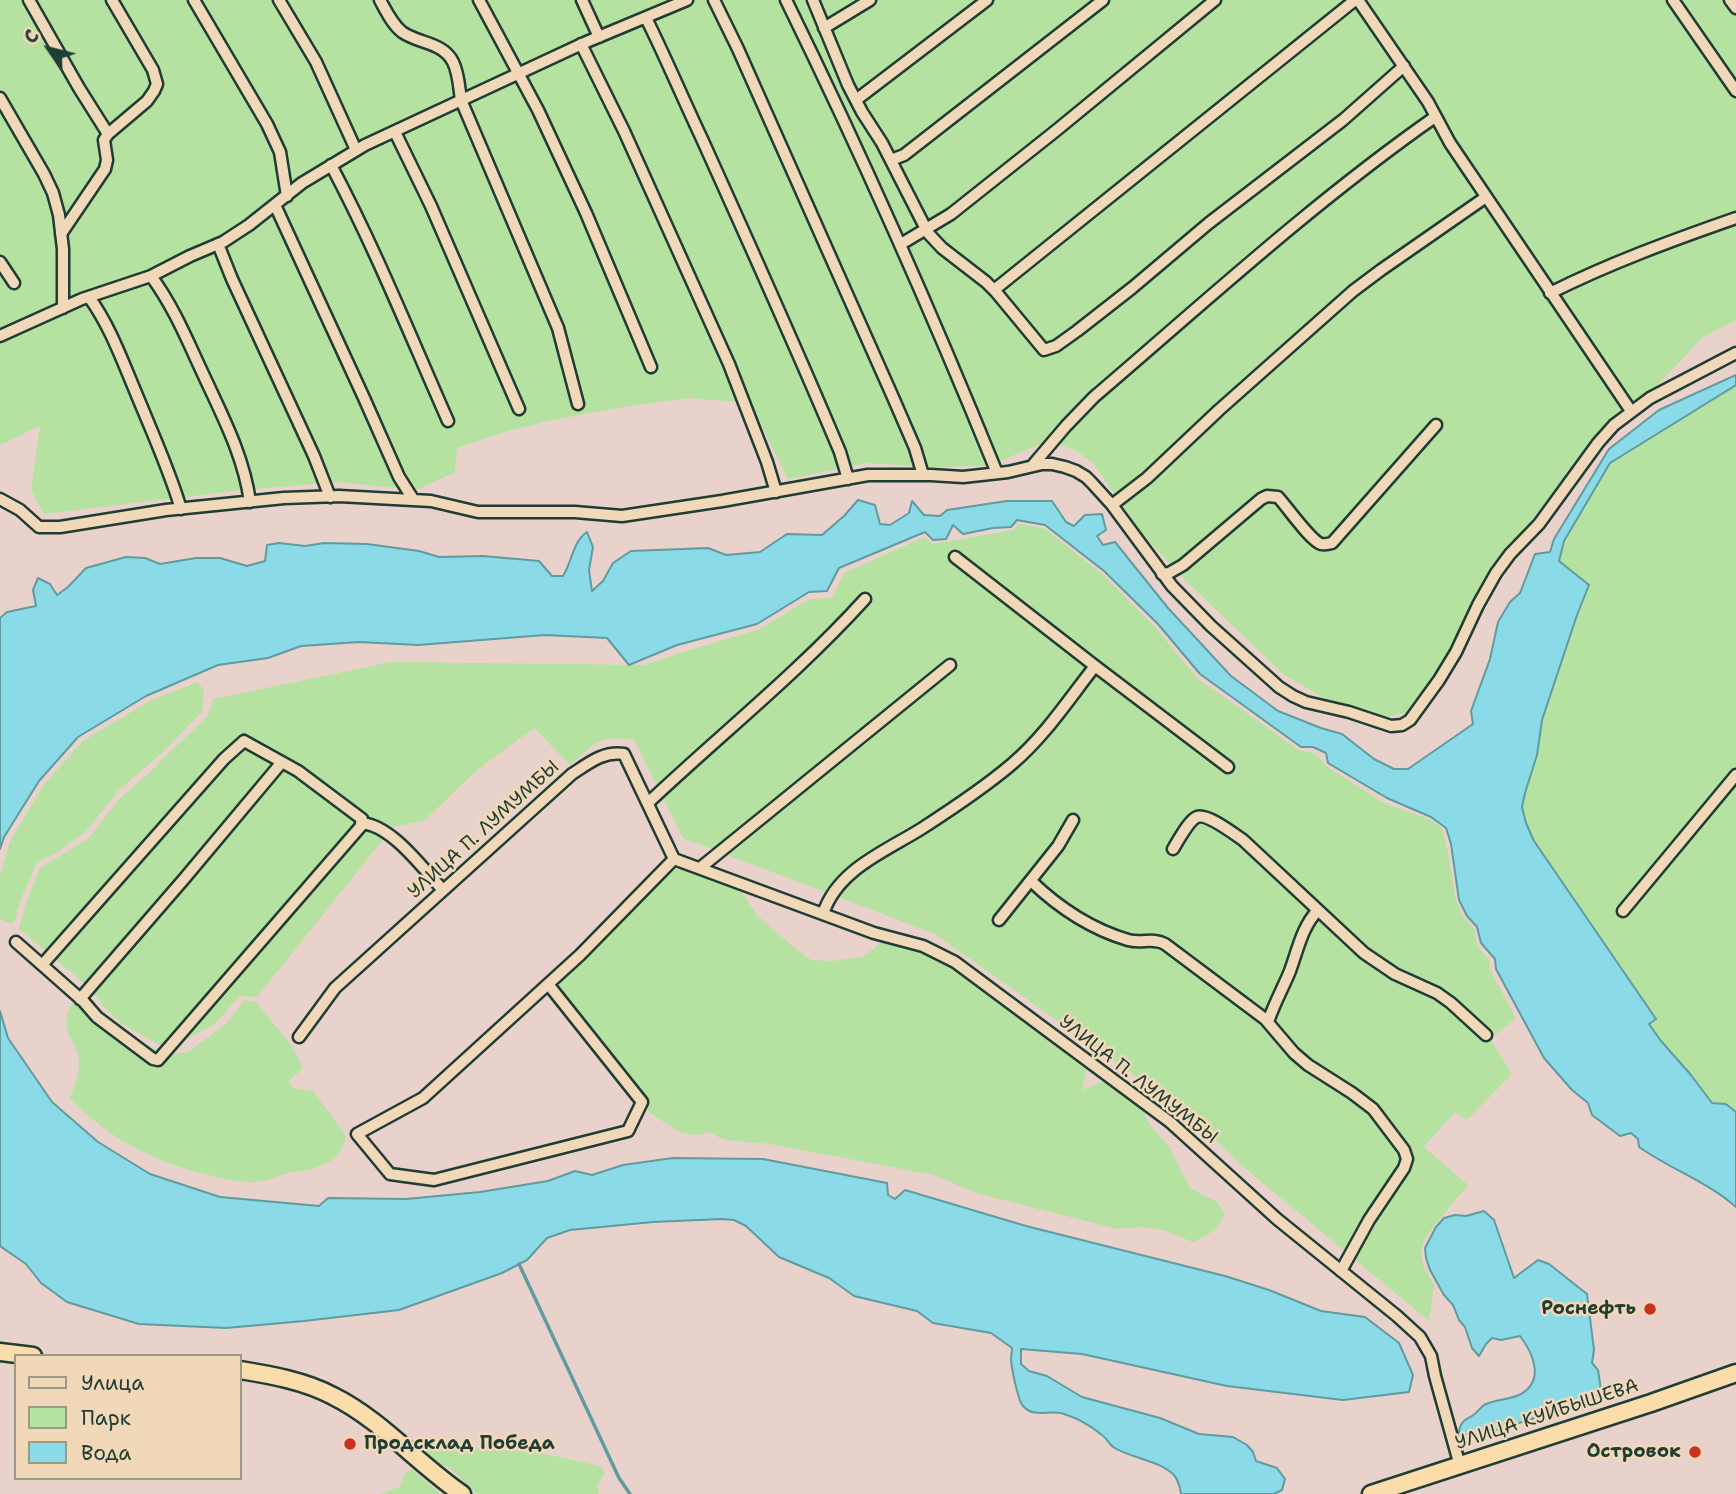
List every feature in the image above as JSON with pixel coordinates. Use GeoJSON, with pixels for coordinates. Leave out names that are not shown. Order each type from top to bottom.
{"type":"FeatureCollection","features":[{"type":"Feature","properties":{"kind":"highway"},"geometry":{"type":"LineString","coordinates":[[242,1370],[294,1381],[333,1395],[365,1416],[443,1482],[462,1494]]}},
{"type":"Feature","properties":{"kind":"highway","name":"УЛИЦА КУЙБЫШЕВА"},"geometry":{"type":"LineString","coordinates":[[1371,1494],[1736,1373]]}},
{"type":"Feature","properties":{"kind":"street"},"geometry":{"type":"LineString","coordinates":[[29,0],[79,89],[108,134]]}},
{"type":"Feature","properties":{"kind":"street"},"geometry":{"type":"LineString","coordinates":[[61,233],[105,169],[107,160],[104,140],[147,101],[157,84],[153,70],[112,0]]}},
{"type":"Feature","properties":{"kind":"street"},"geometry":{"type":"LineString","coordinates":[[194,0],[271,133],[280,152],[287,195]]}},
{"type":"Feature","properties":{"kind":"street"},"geometry":{"type":"LineString","coordinates":[[279,0],[316,62],[356,150]]}},
{"type":"Feature","properties":{"kind":"street"},"geometry":{"type":"LineString","coordinates":[[380,0],[390,19],[400,30],[436,46],[446,52],[453,61],[460,100],[558,328],[578,404]]}},
{"type":"Feature","properties":{"kind":"street"},"geometry":{"type":"LineString","coordinates":[[479,0],[519,73],[586,213],[651,367]]}},
{"type":"Feature","properties":{"kind":"street"},"geometry":{"type":"LineString","coordinates":[[583,0],[599,37]]}},
{"type":"Feature","properties":{"kind":"street"},"geometry":{"type":"LineString","coordinates":[[0,336],[89,297],[151,276],[218,244],[249,225],[302,183],[356,150],[581,44],[687,0]]}},
{"type":"Feature","properties":{"kind":"street"},"geometry":{"type":"LineString","coordinates":[[714,0],[892,395],[915,448],[923,475]]}},
{"type":"Feature","properties":{"kind":"street"},"geometry":{"type":"LineString","coordinates":[[786,0],[901,244],[997,473]]}},
{"type":"Feature","properties":{"kind":"street"},"geometry":{"type":"LineString","coordinates":[[813,0],[856,100],[926,228],[942,248],[994,290],[1044,350],[1056,345],[1132,288],[1209,223],[1343,120],[1404,66]]}},
{"type":"Feature","properties":{"kind":"street"},"geometry":{"type":"LineString","coordinates":[[824,28],[870,0]]}},
{"type":"Feature","properties":{"kind":"street"},"geometry":{"type":"LineString","coordinates":[[856,100],[987,0]]}},
{"type":"Feature","properties":{"kind":"street"},"geometry":{"type":"LineString","coordinates":[[891,160],[904,155],[1103,0]]}},
{"type":"Feature","properties":{"kind":"street"},"geometry":{"type":"LineString","coordinates":[[901,244],[951,214],[1215,0]]}},
{"type":"Feature","properties":{"kind":"street"},"geometry":{"type":"LineString","coordinates":[[994,290],[1357,0],[1404,66],[1428,102],[1450,143],[1631,411]]}},
{"type":"Feature","properties":{"kind":"street"},"geometry":{"type":"LineString","coordinates":[[1673,0],[1736,91]]}},
{"type":"Feature","properties":{"kind":"street"},"geometry":{"type":"LineString","coordinates":[[1730,0],[1736,8]]}},
{"type":"Feature","properties":{"kind":"street"},"geometry":{"type":"LineString","coordinates":[[646,18],[786,324],[840,452],[848,479]]}},
{"type":"Feature","properties":{"kind":"street"},"geometry":{"type":"LineString","coordinates":[[581,44],[624,131],[729,364],[776,492]]}},
{"type":"Feature","properties":{"kind":"street"},"geometry":{"type":"LineString","coordinates":[[0,98],[53,193],[63,249],[63,308]]}},
{"type":"Feature","properties":{"kind":"street"},"geometry":{"type":"LineString","coordinates":[[1031,466],[1094,397],[1292,228],[1435,117]]}},
{"type":"Feature","properties":{"kind":"street"},"geometry":{"type":"LineString","coordinates":[[395,132],[431,206],[519,409]]}},
{"type":"Feature","properties":{"kind":"street"},"geometry":{"type":"LineString","coordinates":[[331,165],[448,421]]}},
{"type":"Feature","properties":{"kind":"street"},"geometry":{"type":"LineString","coordinates":[[1112,505],[1147,478],[1353,291],[1486,197]]}},
{"type":"Feature","properties":{"kind":"street"},"geometry":{"type":"LineString","coordinates":[[275,205],[399,477],[413,499]]}},
{"type":"Feature","properties":{"kind":"street"},"geometry":{"type":"LineString","coordinates":[[1550,293],[1605,268],[1736,218]]}},
{"type":"Feature","properties":{"kind":"street"},"geometry":{"type":"LineString","coordinates":[[218,244],[330,497]]}},
{"type":"Feature","properties":{"kind":"street"},"geometry":{"type":"LineString","coordinates":[[0,262],[14,283]]}},
{"type":"Feature","properties":{"kind":"street"},"geometry":{"type":"LineString","coordinates":[[151,276],[168,300],[230,433],[242,461],[250,502]]}},
{"type":"Feature","properties":{"kind":"street"},"geometry":{"type":"LineString","coordinates":[[89,297],[112,335],[173,480],[181,509]]}},
{"type":"Feature","properties":{"kind":"street"},"geometry":{"type":"LineString","coordinates":[[0,499],[20,510],[39,527],[284,498],[330,497],[430,500],[478,512],[575,512],[622,516],[868,475],[963,477],[1052,464],[1086,477],[1112,505],[1163,574],[1211,626],[1279,687],[1306,702],[1391,726],[1402,725],[1410,720],[1456,652],[1496,573],[1516,547],[1539,524],[1614,425],[1650,398],[1736,353]]}},
{"type":"Feature","properties":{"kind":"street"},"geometry":{"type":"LineString","coordinates":[[1163,574],[1183,565],[1267,496],[1278,498],[1318,543],[1332,543],[1436,425]]}},
{"type":"Feature","properties":{"kind":"street"},"geometry":{"type":"LineString","coordinates":[[955,557],[1228,767]]}},
{"type":"Feature","properties":{"kind":"street"},"geometry":{"type":"LineString","coordinates":[[648,803],[808,658],[865,599]]}},
{"type":"Feature","properties":{"kind":"street"},"geometry":{"type":"LineString","coordinates":[[699,868],[950,665]]}},
{"type":"Feature","properties":{"kind":"street"},"geometry":{"type":"LineString","coordinates":[[823,914],[834,890],[861,865],[924,827],[1015,762],[1044,731],[1096,666]]}},
{"type":"Feature","properties":{"kind":"street"},"geometry":{"type":"LineString","coordinates":[[16,942],[97,1017],[158,1060],[361,826],[362,819],[298,771],[244,741],[42,965]]}},
{"type":"Feature","properties":{"kind":"street","name":"УЛИЦА П. ЛУМУМБЫ"},"geometry":{"type":"LineString","coordinates":[[299,1037],[335,988],[572,774],[599,756],[624,754],[674,859],[874,933],[923,946],[955,962],[1170,1122],[1277,1219],[1420,1337],[1431,1356],[1460,1466]]}},
{"type":"Feature","properties":{"kind":"street"},"geometry":{"type":"LineString","coordinates":[[80,999],[282,762]]}},
{"type":"Feature","properties":{"kind":"street"},"geometry":{"type":"LineString","coordinates":[[1623,911],[1736,775]]}},
{"type":"Feature","properties":{"kind":"street"},"geometry":{"type":"LineString","coordinates":[[1173,849],[1191,822],[1198,817],[1202,816],[1224,827],[1243,840],[1373,960],[1395,974],[1437,993],[1486,1035]]}},
{"type":"Feature","properties":{"kind":"street"},"geometry":{"type":"LineString","coordinates":[[999,920],[1058,846],[1073,820]]}},
{"type":"Feature","properties":{"kind":"street"},"geometry":{"type":"LineString","coordinates":[[361,823],[381,829],[443,890]]}},
{"type":"Feature","properties":{"kind":"street"},"geometry":{"type":"LineString","coordinates":[[548,984],[642,1102],[628,1130],[434,1180],[390,1174],[357,1134],[423,1098],[548,984],[580,955],[674,859]]}},
{"type":"Feature","properties":{"kind":"street"},"geometry":{"type":"LineString","coordinates":[[1031,881],[1065,910],[1102,930],[1133,941],[1157,940],[1166,944],[1268,1022],[1308,1065],[1373,1109],[1404,1150],[1407,1159],[1404,1168],[1368,1220],[1341,1271]]}},
{"type":"Feature","properties":{"kind":"street"},"geometry":{"type":"LineString","coordinates":[[1268,1022],[1304,929],[1318,910]]}},
{"type":"Feature","properties":{"kind":"green space"},"geometry":{"type":"Polygon","coordinates":[[[0,0],[1736,0],[1736,320],[1703,337],[1651,392],[1591,443],[1508,551],[1429,693],[1405,713],[1388,717],[1324,698],[1283,674],[1183,578],[1139,530],[1093,463],[1075,450],[1048,441],[988,466],[933,467],[866,463],[788,479],[750,403],[688,398],[552,420],[501,433],[457,448],[455,472],[417,490],[337,482],[234,491],[44,514],[31,490],[40,426],[0,445],[0,0]]]}},
{"type":"Feature","properties":{"kind":"green space"},"geometry":{"type":"Polygon","coordinates":[[[1736,385],[1736,1112],[1726,1104],[1712,1103],[1649,1024],[1656,1018],[1534,841],[1522,807],[1537,755],[1542,720],[1589,585],[1559,561],[1564,541],[1610,463],[1736,385]]]}},
{"type":"Feature","properties":{"kind":"green space"},"geometry":{"type":"Polygon","coordinates":[[[1019,524],[1045,529],[1102,574],[1156,628],[1197,678],[1300,751],[1315,754],[1326,766],[1382,802],[1431,820],[1442,828],[1456,900],[1462,915],[1474,929],[1477,945],[1490,961],[1490,970],[1516,1018],[1490,1039],[1512,1074],[1467,1120],[1455,1112],[1424,1147],[1468,1185],[1424,1240],[1421,1255],[1434,1285],[1429,1321],[1241,1165],[1186,1112],[935,934],[683,838],[634,740],[612,739],[598,742],[570,765],[534,728],[477,770],[424,821],[393,827],[257,997],[239,996],[216,1023],[168,1050],[121,1023],[103,1006],[91,989],[19,929],[40,868],[89,838],[118,800],[208,715],[213,699],[391,662],[644,665],[760,629],[809,599],[832,598],[844,573],[924,537],[933,544],[1013,530],[1019,524]]]}},
{"type":"Feature","properties":{"kind":"green space"},"geometry":{"type":"Polygon","coordinates":[[[198,682],[204,691],[202,712],[162,753],[119,790],[86,831],[55,854],[37,862],[14,923],[0,918],[0,876],[10,841],[44,784],[83,741],[151,700],[198,682]]]}},
{"type":"Feature","properties":{"kind":"green space"},"geometry":{"type":"Polygon","coordinates":[[[684,866],[737,885],[757,915],[811,960],[832,961],[862,957],[885,940],[921,949],[953,965],[1087,1066],[1082,1090],[1106,1080],[1141,1106],[1148,1122],[1169,1147],[1190,1188],[1217,1202],[1225,1214],[1222,1220],[1212,1231],[1193,1242],[1163,1230],[1141,1227],[1117,1229],[976,1193],[934,1175],[770,1144],[725,1140],[708,1132],[699,1135],[681,1133],[650,1113],[554,987],[670,871],[684,866]]]}},
{"type":"Feature","properties":{"kind":"green space"},"geometry":{"type":"Polygon","coordinates":[[[89,991],[95,1006],[116,1028],[166,1055],[188,1052],[226,1024],[244,1000],[256,1002],[292,1046],[303,1068],[288,1082],[294,1088],[313,1091],[346,1136],[339,1153],[327,1163],[311,1169],[262,1181],[245,1182],[189,1170],[151,1156],[100,1126],[70,1098],[79,1061],[67,1028],[68,1015],[77,997],[89,991]]]}},
{"type":"Feature","properties":{"kind":"green space"},"geometry":{"type":"Polygon","coordinates":[[[436,1441],[470,1442],[480,1451],[511,1450],[541,1454],[600,1466],[605,1472],[597,1487],[599,1494],[476,1494],[449,1467],[436,1464],[420,1451],[421,1444],[436,1441]]]}},
{"type":"Feature","properties":{"kind":"green space"},"geometry":{"type":"Polygon","coordinates":[[[412,1469],[441,1494],[379,1494],[400,1487],[404,1474],[412,1469]]]}},
{"type":"Feature","properties":{"kind":"water"},"geometry":{"type":"Polygon","coordinates":[[[1736,375],[1736,385],[1610,463],[1564,541],[1559,561],[1589,585],[1542,720],[1537,755],[1522,807],[1534,841],[1656,1019],[1649,1024],[1712,1103],[1726,1104],[1736,1112],[1736,1207],[1713,1190],[1639,1147],[1638,1139],[1631,1133],[1620,1136],[1592,1115],[1588,1103],[1572,1090],[1544,1058],[1496,969],[1495,959],[1481,943],[1477,927],[1467,916],[1459,900],[1446,828],[1431,817],[1387,798],[1328,763],[1326,753],[1313,747],[1301,747],[1200,674],[1158,624],[1104,571],[1045,525],[1017,520],[1011,527],[963,534],[953,525],[946,539],[933,540],[925,532],[839,568],[827,591],[809,592],[757,624],[677,645],[629,665],[607,638],[545,635],[418,645],[359,642],[301,646],[268,658],[218,665],[146,696],[78,737],[39,781],[4,837],[0,849],[0,618],[7,612],[36,606],[33,590],[38,578],[50,584],[57,595],[86,568],[126,557],[145,558],[160,564],[196,558],[220,558],[247,566],[265,561],[267,545],[279,543],[305,546],[324,543],[367,544],[419,551],[439,557],[483,556],[539,561],[552,576],[563,576],[576,546],[587,532],[593,547],[589,570],[592,591],[603,581],[613,563],[631,551],[708,548],[726,555],[760,552],[787,534],[822,535],[858,500],[875,505],[880,524],[890,525],[909,513],[912,501],[924,515],[940,516],[947,510],[1007,501],[1052,501],[1066,522],[1074,526],[1085,515],[1102,514],[1106,530],[1097,536],[1103,545],[1115,542],[1168,608],[1231,676],[1278,711],[1342,734],[1374,759],[1394,769],[1408,769],[1473,724],[1471,711],[1490,659],[1498,622],[1510,602],[1520,593],[1535,554],[1550,552],[1554,539],[1609,449],[1659,410],[1736,375]]]}},
{"type":"Feature","properties":{"kind":"water"},"geometry":{"type":"Polygon","coordinates":[[[0,1011],[8,1038],[52,1102],[98,1142],[150,1174],[220,1197],[319,1206],[328,1198],[406,1199],[480,1192],[548,1181],[575,1171],[592,1175],[623,1165],[673,1158],[763,1159],[887,1183],[888,1195],[895,1199],[905,1190],[1026,1226],[1225,1276],[1321,1311],[1365,1317],[1399,1343],[1413,1375],[1409,1392],[1343,1400],[1227,1386],[1082,1354],[1021,1349],[1021,1364],[1029,1371],[1047,1376],[1082,1397],[1160,1418],[1199,1434],[1233,1437],[1247,1445],[1256,1461],[1277,1468],[1285,1479],[1282,1490],[1274,1494],[1181,1494],[1176,1478],[1167,1469],[1113,1447],[1084,1423],[1059,1413],[1027,1410],[1021,1403],[1015,1383],[1011,1363],[1012,1348],[991,1333],[933,1323],[917,1311],[854,1296],[829,1278],[779,1257],[746,1226],[734,1220],[722,1219],[570,1230],[547,1238],[527,1260],[502,1273],[399,1310],[226,1328],[139,1324],[67,1302],[41,1283],[26,1264],[0,1246],[0,1011]]]}},
{"type":"Feature","properties":{"kind":"water"},"geometry":{"type":"Polygon","coordinates":[[[1484,1211],[1494,1220],[1514,1278],[1538,1260],[1549,1264],[1587,1294],[1594,1350],[1592,1363],[1598,1370],[1601,1390],[1592,1400],[1484,1434],[1468,1435],[1459,1432],[1463,1422],[1484,1405],[1521,1394],[1533,1381],[1535,1374],[1529,1350],[1520,1336],[1501,1340],[1492,1338],[1479,1356],[1472,1348],[1465,1327],[1444,1295],[1426,1258],[1425,1248],[1444,1218],[1484,1211]]]}},
{"type":"Feature","properties":{"kind":"waterway"},"geometry":{"type":"LineString","coordinates":[[519,1264],[619,1478],[630,1494]]}},
{"type":"Feature","properties":{"kind":"place","name":"Роснефть"},"geometry":{"type":"Point","coordinates":[1650,1309]}},
{"type":"Feature","properties":{"kind":"place","name":"Продсклад Победа"},"geometry":{"type":"Point","coordinates":[350,1444]}},
{"type":"Feature","properties":{"kind":"place","name":"Островок"},"geometry":{"type":"Point","coordinates":[1695,1452]}}]}
